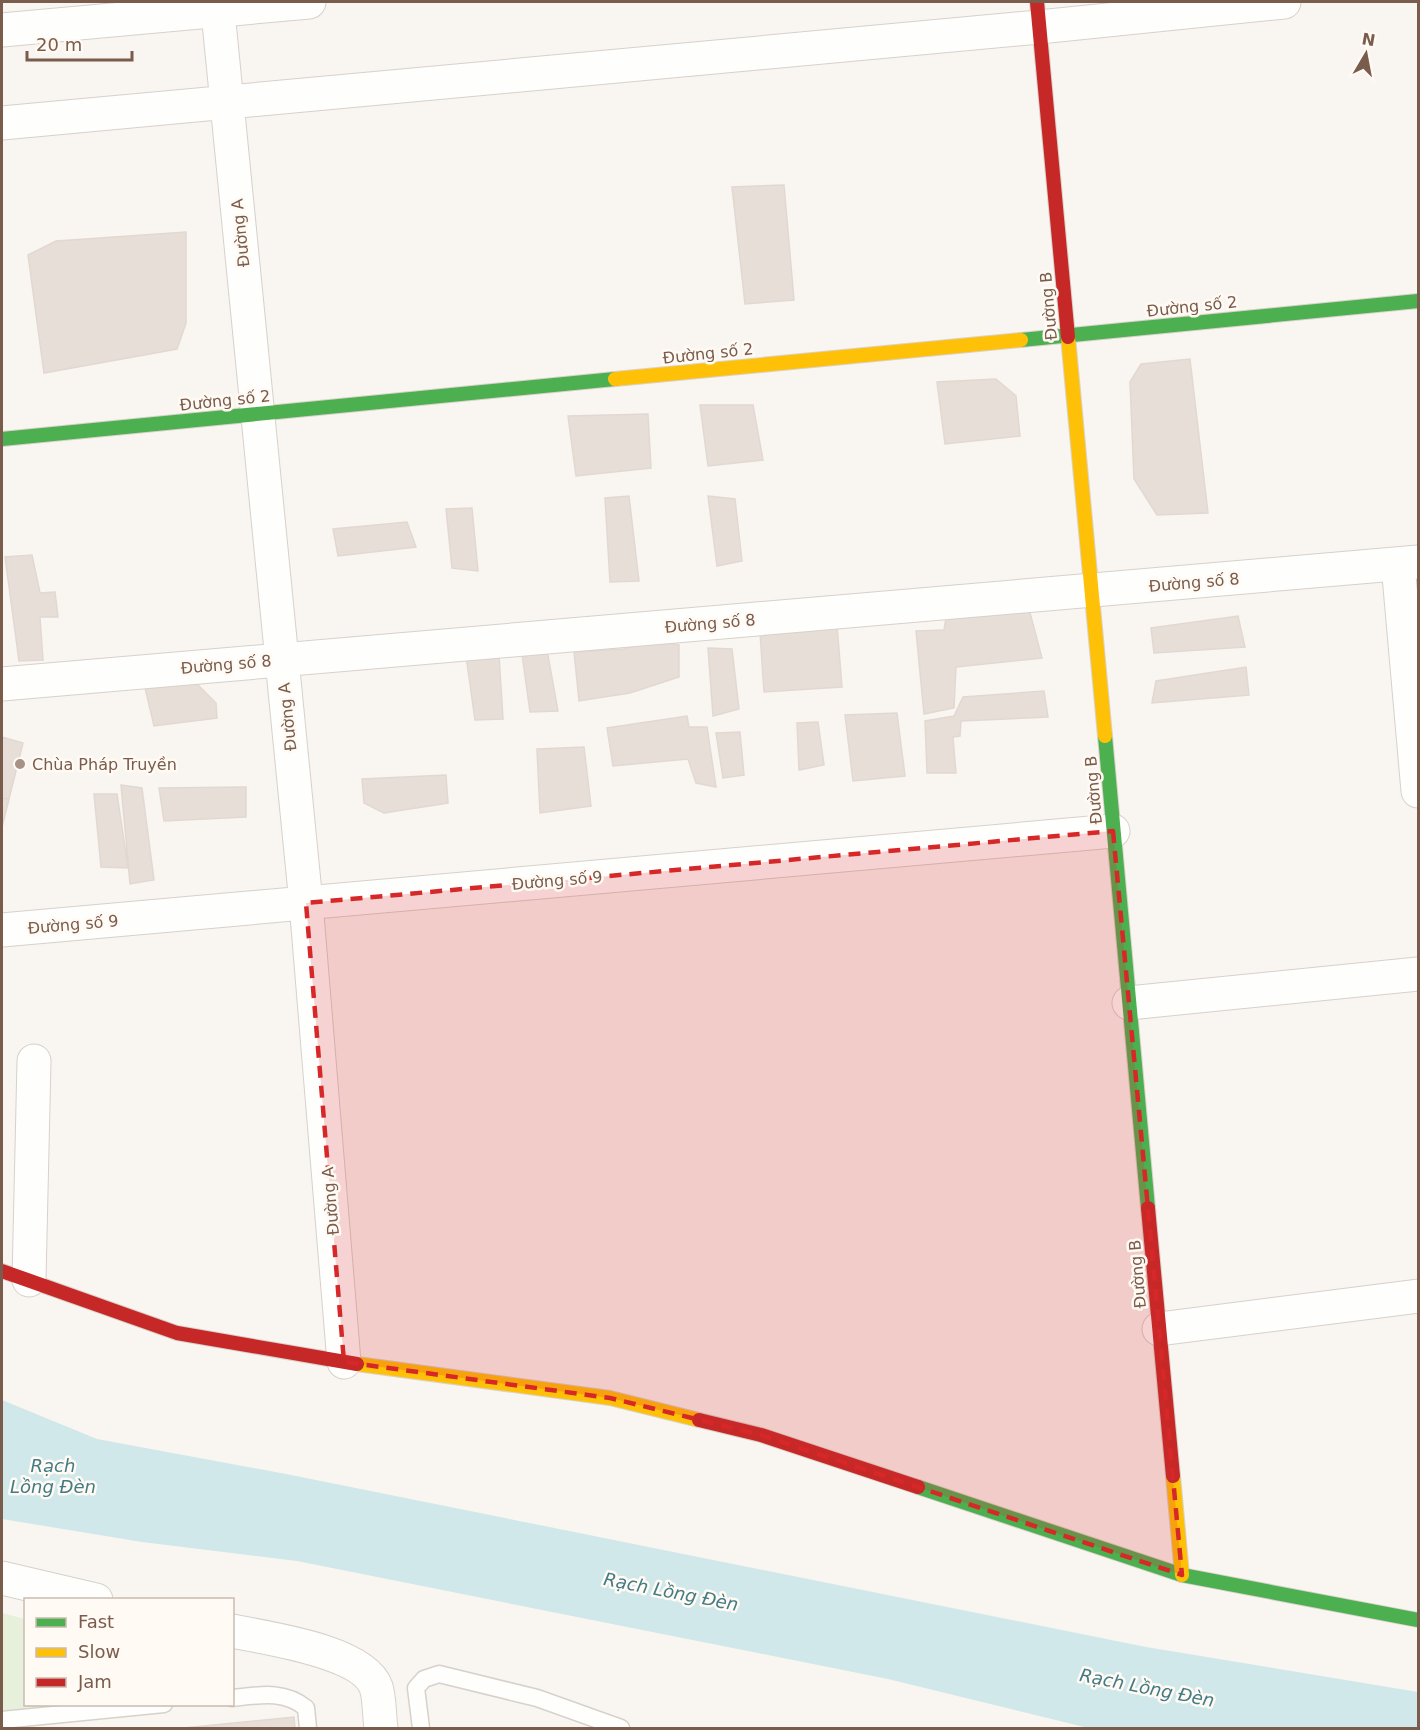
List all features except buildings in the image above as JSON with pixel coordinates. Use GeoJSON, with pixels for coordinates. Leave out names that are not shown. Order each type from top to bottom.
{"type":"FeatureCollection","features":[{"type":"Feature","properties":{"kind":"street"},"geometry":{"type":"LineString","coordinates":[[2,30],[217,6],[309,2]]}},
{"type":"Feature","properties":{"kind":"street"},"geometry":{"type":"LineString","coordinates":[[2,123],[227,102],[1038,14],[1284,2]]}},
{"type":"Feature","properties":{"kind":"street","name":"Đường A"},"geometry":{"type":"LineString","coordinates":[[217,6],[306,903],[344,1362]]}},
{"type":"Feature","properties":{"kind":"street","name":"Đường B"},"geometry":{"type":"LineString","coordinates":[[1038,14],[1182,1575]]}},
{"type":"Feature","properties":{"kind":"street","name":"Đường số 2"},"geometry":{"type":"LineString","coordinates":[[2,439],[1419,301]]}},
{"type":"Feature","properties":{"kind":"street"},"geometry":{"type":"LineString","coordinates":[[1408,563],[1419,791]]}},
{"type":"Feature","properties":{"kind":"street","name":"Đường số 8"},"geometry":{"type":"LineString","coordinates":[[2,684],[1408,563]]}},
{"type":"Feature","properties":{"kind":"street","name":"Đường số 9"},"geometry":{"type":"LineString","coordinates":[[2,930],[1113,831]]}},
{"type":"Feature","properties":{"kind":"street"},"geometry":{"type":"LineString","coordinates":[[1129,1004],[1419,974]]}},
{"type":"Feature","properties":{"kind":"street"},"geometry":{"type":"LineString","coordinates":[[34,1061],[15,1275],[177,1333],[344,1362],[610,1398],[761,1435],[1182,1575],[1419,1620]]}},
{"type":"Feature","properties":{"kind":"street"},"geometry":{"type":"LineString","coordinates":[[1159,1329],[1419,1296]]}},
{"type":"Feature","properties":{"kind":"street"},"geometry":{"type":"LineString","coordinates":[[2,1578],[92,1598]]}},
{"type":"Feature","properties":{"kind":"street"},"geometry":{"type":"LineString","coordinates":[[234,1631],[339,1656],[356,1666],[376,1685],[381,1728]]}},
{"type":"Feature","properties":{"kind":"lane"},"geometry":{"type":"LineString","coordinates":[[421,1728],[416,1688],[424,1679],[439,1674],[537,1698],[621,1728]]}},
{"type":"Feature","properties":{"kind":"lane"},"geometry":{"type":"LineString","coordinates":[[234,1698],[280,1695],[295,1699],[306,1708],[308,1728]]}},
{"type":"Feature","properties":{"kind":"lane"},"geometry":{"type":"LineString","coordinates":[[2,1720],[148,1706]]}},
{"type":"Feature","properties":{"kind":"highlighted area"},"geometry":{"type":"Polygon","coordinates":[[[1113,831],[1182,1575],[761,1435],[610,1398],[344,1362],[306,903],[1113,831]]]}},
{"type":"Feature","properties":{"kind":"green space"},"geometry":{"type":"Polygon","coordinates":[[[2,1613],[24,1619],[24,1706],[71,1706],[2,1712],[2,1613]]]}},
{"type":"Feature","properties":{"kind":"water","name":"Rạch Lồng Đèn"},"geometry":{"type":"Polygon","coordinates":[[[2,1400],[97,1439],[286,1474],[1146,1647],[1418,1692],[1418,1728],[1088,1728],[888,1679],[297,1561],[142,1542],[2,1519],[2,1400]]]}},
{"type":"Feature","properties":{"kind":"traffic: fast"},"geometry":{"type":"LineString","coordinates":[[1021,340],[1418,301]]}},
{"type":"Feature","properties":{"kind":"traffic: fast"},"geometry":{"type":"LineString","coordinates":[[2,439],[615,379]]}},
{"type":"Feature","properties":{"kind":"traffic: fast"},"geometry":{"type":"LineString","coordinates":[[1105,736],[1148,1208]]}},
{"type":"Feature","properties":{"kind":"traffic: fast"},"geometry":{"type":"LineString","coordinates":[[918,1487],[1182,1575],[1418,1620]]}},
{"type":"Feature","properties":{"kind":"traffic: slow"},"geometry":{"type":"LineString","coordinates":[[1068,337],[1105,736]]}},
{"type":"Feature","properties":{"kind":"traffic: slow"},"geometry":{"type":"LineString","coordinates":[[615,379],[1021,340]]}},
{"type":"Feature","properties":{"kind":"traffic: slow"},"geometry":{"type":"LineString","coordinates":[[357,1364],[610,1398],[699,1420]]}},
{"type":"Feature","properties":{"kind":"traffic: slow"},"geometry":{"type":"LineString","coordinates":[[1173,1476],[1182,1575]]}},
{"type":"Feature","properties":{"kind":"traffic: jam"},"geometry":{"type":"LineString","coordinates":[[1037,2],[1068,337]]}},
{"type":"Feature","properties":{"kind":"traffic: jam"},"geometry":{"type":"LineString","coordinates":[[1148,1208],[1173,1476]]}},
{"type":"Feature","properties":{"kind":"traffic: jam"},"geometry":{"type":"LineString","coordinates":[[2,1271],[177,1333],[357,1364]]}},
{"type":"Feature","properties":{"kind":"traffic: jam"},"geometry":{"type":"LineString","coordinates":[[699,1420],[761,1435],[918,1487]]}},
{"type":"Feature","properties":{"kind":"place","name":"Chùa Pháp Truyền"},"geometry":{"type":"Point","coordinates":[20,764]}}]}
